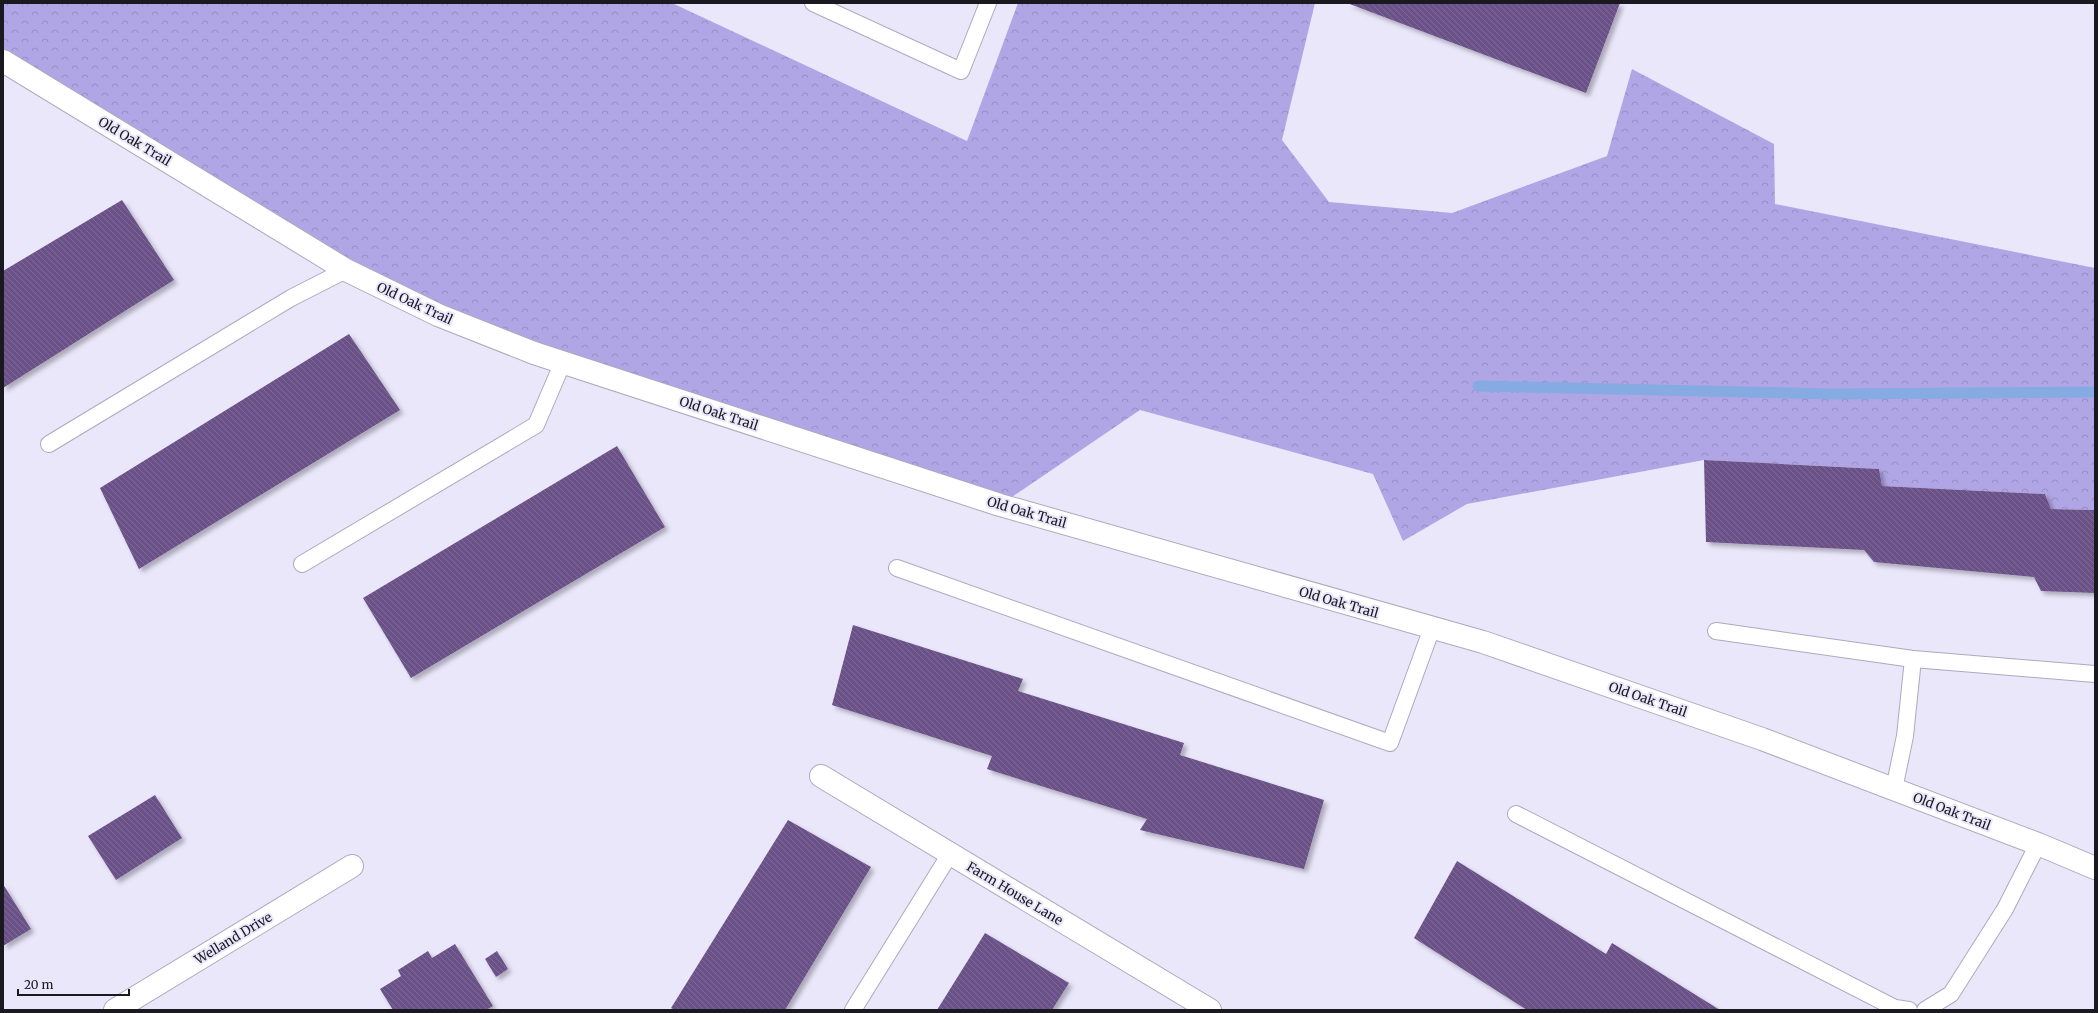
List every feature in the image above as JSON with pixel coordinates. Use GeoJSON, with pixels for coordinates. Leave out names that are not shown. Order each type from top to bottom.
{"type":"FeatureCollection","features":[{"type":"Feature","properties":{"kind":"street","name":"Old Oak Trail"},"geometry":{"type":"LineString","coordinates":[[3,61],[346,270],[438,316],[563,362],[1000,505],[1483,642],[1762,739],[2038,844],[2095,868]]}},
{"type":"Feature","properties":{"kind":"street","name":"Farm House Lane"},"geometry":{"type":"LineString","coordinates":[[821,776],[1210,1010]]}},
{"type":"Feature","properties":{"kind":"street","name":"Welland Drive"},"geometry":{"type":"LineString","coordinates":[[115,1010],[352,866]]}},
{"type":"Feature","properties":{"kind":"lane"},"geometry":{"type":"LineString","coordinates":[[813,3],[961,71],[988,3]]}},
{"type":"Feature","properties":{"kind":"lane"},"geometry":{"type":"LineString","coordinates":[[49,444],[291,298],[346,270]]}},
{"type":"Feature","properties":{"kind":"lane"},"geometry":{"type":"LineString","coordinates":[[302,564],[536,425],[563,362]]}},
{"type":"Feature","properties":{"kind":"lane"},"geometry":{"type":"LineString","coordinates":[[898,568],[1390,743],[1432,628]]}},
{"type":"Feature","properties":{"kind":"lane"},"geometry":{"type":"LineString","coordinates":[[1716,630],[1913,659],[2095,674]]}},
{"type":"Feature","properties":{"kind":"lane"},"geometry":{"type":"LineString","coordinates":[[1894,789],[1905,736],[1913,659]]}},
{"type":"Feature","properties":{"kind":"lane"},"geometry":{"type":"LineString","coordinates":[[1516,814],[1895,1008],[1909,1010]]}},
{"type":"Feature","properties":{"kind":"lane"},"geometry":{"type":"LineString","coordinates":[[1925,1010],[1951,994],[2005,908],[2038,844]]}},
{"type":"Feature","properties":{"kind":"lane"},"geometry":{"type":"LineString","coordinates":[[853,1010],[950,854]]}},
{"type":"Feature","properties":{"kind":"green space"},"geometry":{"type":"Polygon","coordinates":[[[3,3],[672,3],[967,141],[1018,3],[1315,3],[1282,140],[1329,202],[1452,213],[1607,156],[1632,69],[1774,144],[1775,204],[2095,268],[2095,510],[2051,509],[2045,494],[1882,486],[1879,469],[1704,460],[1467,504],[1403,541],[1373,474],[1140,410],[1000,505],[438,315],[3,61],[3,3]]]}},
{"type":"Feature","properties":{"kind":"building"},"geometry":{"type":"Polygon","coordinates":[[[1347,3],[1620,3],[1586,93],[1347,3]]]}},
{"type":"Feature","properties":{"kind":"building"},"geometry":{"type":"Polygon","coordinates":[[[122,200],[174,280],[3,388],[3,271],[122,200]]]}},
{"type":"Feature","properties":{"kind":"building"},"geometry":{"type":"Polygon","coordinates":[[[349,334],[400,410],[139,569],[100,488],[349,334]]]}},
{"type":"Feature","properties":{"kind":"building"},"geometry":{"type":"Polygon","coordinates":[[[617,446],[665,527],[411,678],[363,598],[617,446]]]}},
{"type":"Feature","properties":{"kind":"building"},"geometry":{"type":"Polygon","coordinates":[[[1704,460],[1879,469],[1882,486],[2045,494],[2051,509],[2095,510],[2095,593],[2041,591],[2034,577],[1874,562],[1864,550],[1706,542],[1704,460]]]}},
{"type":"Feature","properties":{"kind":"building"},"geometry":{"type":"Polygon","coordinates":[[[853,625],[1023,679],[1018,691],[1184,743],[1180,755],[1324,800],[1304,869],[1140,830],[1147,819],[987,769],[992,756],[832,705],[853,625]]]}},
{"type":"Feature","properties":{"kind":"building"},"geometry":{"type":"Polygon","coordinates":[[[155,795],[182,838],[116,880],[88,836],[155,795]]]}},
{"type":"Feature","properties":{"kind":"building"},"geometry":{"type":"Polygon","coordinates":[[[788,820],[871,867],[785,1010],[674,1010],[671,1008],[788,820]]]}},
{"type":"Feature","properties":{"kind":"building"},"geometry":{"type":"Polygon","coordinates":[[[1457,861],[1606,954],[1612,943],[1720,1010],[1527,1010],[1414,938],[1457,861]]]}},
{"type":"Feature","properties":{"kind":"building"},"geometry":{"type":"Polygon","coordinates":[[[3,884],[31,929],[3,946],[3,884]]]}},
{"type":"Feature","properties":{"kind":"building"},"geometry":{"type":"Polygon","coordinates":[[[985,933],[1069,983],[1052,1010],[937,1010],[985,933]]]}},
{"type":"Feature","properties":{"kind":"building"},"geometry":{"type":"Polygon","coordinates":[[[455,944],[493,1006],[486,1010],[393,1010],[380,989],[401,976],[398,970],[428,951],[432,958],[455,944]]]}},
{"type":"Feature","properties":{"kind":"building"},"geometry":{"type":"Polygon","coordinates":[[[497,951],[508,969],[496,977],[485,959],[497,951]]]}},
{"type":"Feature","properties":{"kind":"waterway"},"geometry":{"type":"LineString","coordinates":[[1478,386],[1832,394],[2095,392]]}}]}
